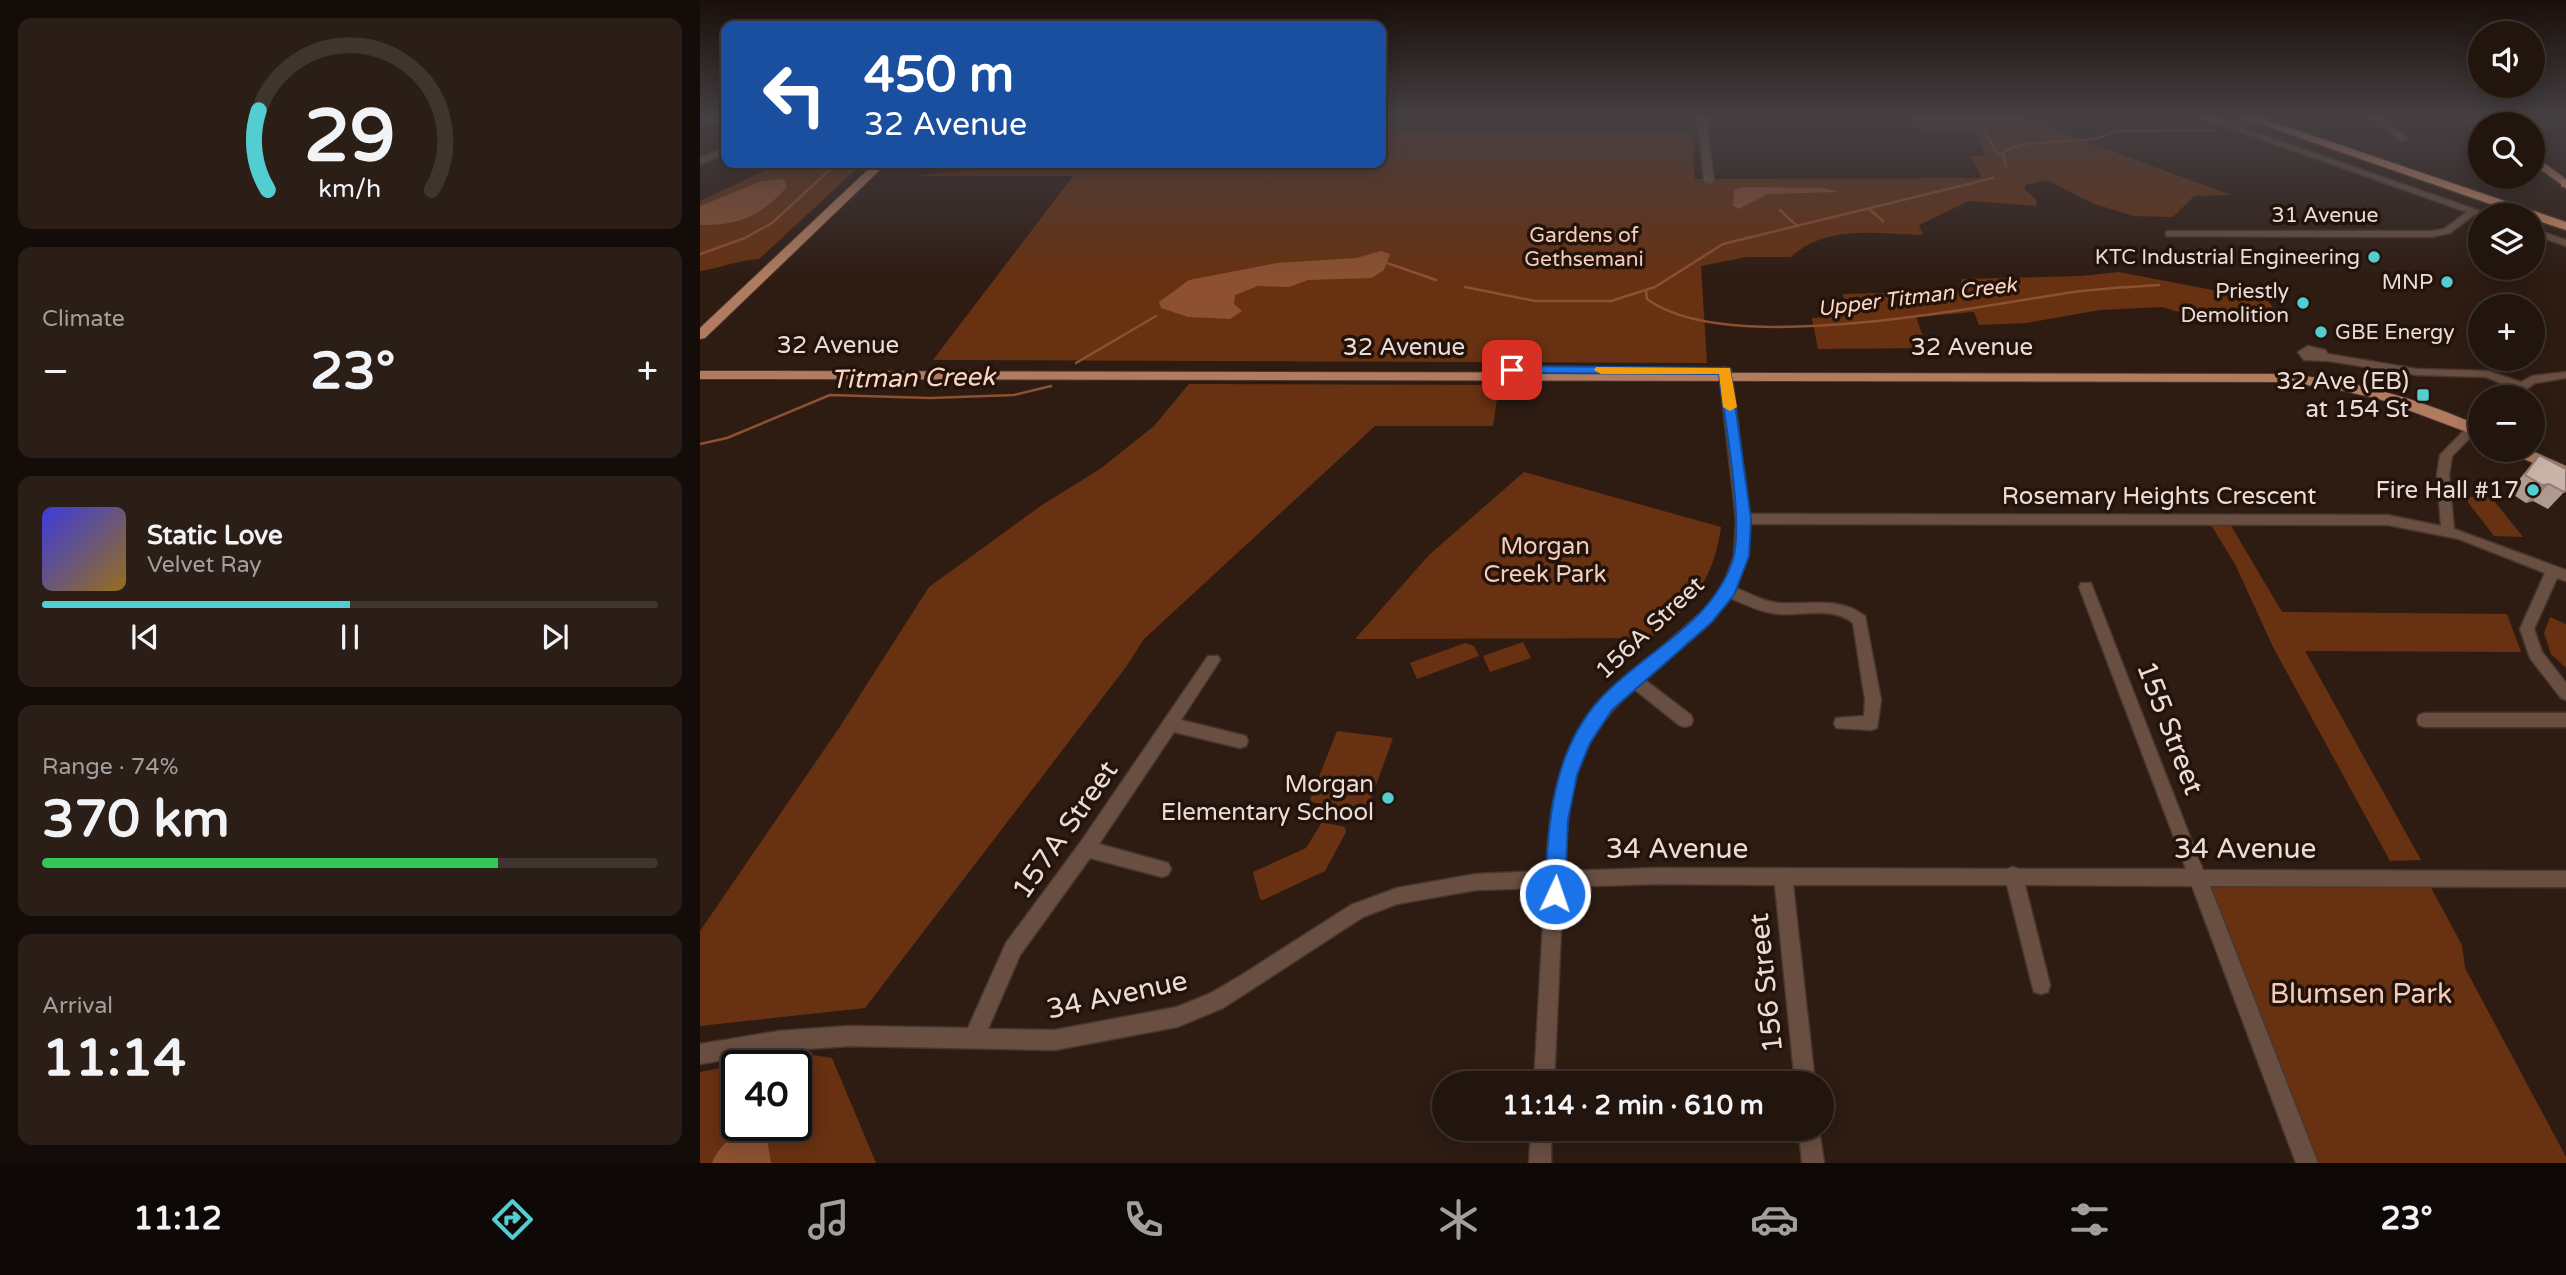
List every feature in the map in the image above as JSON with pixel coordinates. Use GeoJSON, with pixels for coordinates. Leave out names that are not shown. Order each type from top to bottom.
{"type":"FeatureCollection","features":[{"type":"Feature","properties":{"kind":"highway"},"geometry":{"type":"LineString","coordinates":[[2405,171],[2566,226]]}},
{"type":"Feature","properties":{"kind":"highway"},"geometry":{"type":"LineString","coordinates":[[2429,171],[2566,217]]}},
{"type":"Feature","properties":{"kind":"main road"},"geometry":{"type":"LineString","coordinates":[[700,324],[864,171]]}},
{"type":"Feature","properties":{"kind":"main road"},"geometry":{"type":"LineString","coordinates":[[700,335],[872,171]]}},
{"type":"Feature","properties":{"kind":"main road"},"geometry":{"type":"LineString","coordinates":[[2550,171],[2566,185]]}},
{"type":"Feature","properties":{"kind":"main road"},"geometry":{"type":"LineString","coordinates":[[2545,173],[2566,185]]}},
{"type":"Feature","properties":{"kind":"main road"},"geometry":{"type":"LineString","coordinates":[[779,260],[777,257],[791,243],[794,235]]}},
{"type":"Feature","properties":{"kind":"main road"},"geometry":{"type":"LineString","coordinates":[[740,285],[779,260]]}},
{"type":"Feature","properties":{"kind":"main road"},"geometry":{"type":"LineString","coordinates":[[721,315],[741,289],[740,285]]}},
{"type":"Feature","properties":{"kind":"main road","name":"32 Avenue"},"geometry":{"type":"LineString","coordinates":[[700,368],[2298,379],[2382,394],[2468,422]]}},
{"type":"Feature","properties":{"kind":"main road"},"geometry":{"type":"LineString","coordinates":[[1995,377],[2006,374],[2055,373],[2056,370]]}},
{"type":"Feature","properties":{"kind":"main road","name":"32 Avenue"},"geometry":{"type":"LineString","coordinates":[[700,375],[1726,374],[2056,370],[2311,372],[2397,390],[2468,421]]}},
{"type":"Feature","properties":{"kind":"main road"},"geometry":{"type":"LineString","coordinates":[[2545,453],[2566,463]]}},
{"type":"Feature","properties":{"kind":"main road"},"geometry":{"type":"LineString","coordinates":[[2544,462],[2566,472]]}},
{"type":"Feature","properties":{"kind":"street"},"geometry":{"type":"LineString","coordinates":[[1708,171],[1709,182]]}},
{"type":"Feature","properties":{"kind":"street"},"geometry":{"type":"LineString","coordinates":[[2359,171],[2468,209]]}},
{"type":"Feature","properties":{"kind":"street","name":"31 Avenue"},"geometry":{"type":"LineString","coordinates":[[2169,234],[2431,234],[2447,231],[2468,215]]}},
{"type":"Feature","properties":{"kind":"street"},"geometry":{"type":"LineString","coordinates":[[2545,236],[2566,243]]}},
{"type":"Feature","properties":{"kind":"street"},"geometry":{"type":"LineString","coordinates":[[2326,357],[2417,372],[2488,373],[2517,385]]}},
{"type":"Feature","properties":{"kind":"street","name":"156A Street"},"geometry":{"type":"LineString","coordinates":[[1545,1071],[1558,820],[1568,775],[1582,739],[1606,705],[1632,679],[1706,617],[1728,591],[1741,556],[1743,519],[1726,374]]}},
{"type":"Feature","properties":{"kind":"street"},"geometry":{"type":"LineString","coordinates":[[2521,385],[2541,377],[2566,375]]}},
{"type":"Feature","properties":{"kind":"street"},"geometry":{"type":"LineString","coordinates":[[2448,531],[2443,475],[2445,455],[2468,434]]}},
{"type":"Feature","properties":{"kind":"street","name":"Rosemary Heights Crescent"},"geometry":{"type":"LineString","coordinates":[[1743,519],[2388,520],[2448,531],[2560,574]]}},
{"type":"Feature","properties":{"kind":"street"},"geometry":{"type":"LineString","coordinates":[[2560,574],[2528,629],[2535,654],[2566,694]]}},
{"type":"Feature","properties":{"kind":"street","name":"155 Street"},"geometry":{"type":"LineString","coordinates":[[2086,587],[2307,1163]]}},
{"type":"Feature","properties":{"kind":"street"},"geometry":{"type":"LineString","coordinates":[[1728,591],[1767,607],[1852,611],[1860,620],[1873,700],[1871,723],[1842,723]]}},
{"type":"Feature","properties":{"kind":"street","name":"157A Street"},"geometry":{"type":"LineString","coordinates":[[974,1038],[1013,949],[1086,849],[1213,660]]}},
{"type":"Feature","properties":{"kind":"street"},"geometry":{"type":"LineString","coordinates":[[1632,679],[1685,720]]}},
{"type":"Feature","properties":{"kind":"street"},"geometry":{"type":"LineString","coordinates":[[2425,720],[2566,720]]}},
{"type":"Feature","properties":{"kind":"street"},"geometry":{"type":"LineString","coordinates":[[1169,724],[1240,741]]}},
{"type":"Feature","properties":{"kind":"street"},"geometry":{"type":"LineString","coordinates":[[1086,849],[1162,869]]}},
{"type":"Feature","properties":{"kind":"street"},"geometry":{"type":"LineString","coordinates":[[2012,875],[2041,985]]}},
{"type":"Feature","properties":{"kind":"street","name":"34 Avenue"},"geometry":{"type":"LineString","coordinates":[[700,1054],[779,1041],[820,1038],[1055,1040],[1177,1017],[1216,1001],[1247,983],[1357,911],[1397,896],[1476,882],[2012,875],[2566,879]]}},
{"type":"Feature","properties":{"kind":"street","name":"156 Street"},"geometry":{"type":"LineString","coordinates":[[1783,877],[1804,1071]]}},
{"type":"Feature","properties":{"kind":"street"},"geometry":{"type":"LineString","coordinates":[[1540,1163],[1541,1141]]}},
{"type":"Feature","properties":{"kind":"street"},"geometry":{"type":"LineString","coordinates":[[1810,1141],[1813,1163]]}},
{"type":"Feature","properties":{"kind":"green space"},"geometry":{"type":"Polygon","coordinates":[[[763,171],[854,171],[759,259],[700,271],[700,201],[763,171]]]}},
{"type":"Feature","properties":{"kind":"green space","name":"Gardens of Gethsemani"},"geometry":{"type":"Polygon","coordinates":[[[958,171],[1695,171],[1695,179],[1982,178],[1978,171],[2167,171],[2231,195],[2194,196],[2173,217],[2134,216],[2094,204],[2047,180],[2025,185],[2025,190],[2037,200],[2036,206],[1969,201],[1919,225],[1923,235],[1837,235],[1805,247],[1791,257],[1746,257],[1701,266],[1707,363],[933,360],[1073,176],[919,176],[958,171]]]}},
{"type":"Feature","properties":{"kind":"green space"},"geometry":{"type":"Polygon","coordinates":[[[2119,272],[2233,294],[2235,289],[2243,292],[2241,294],[2264,295],[2284,323],[2221,324],[2162,307],[2100,310],[2027,323],[1979,325],[1974,312],[1916,317],[1927,348],[1818,349],[1812,318],[1846,315],[1843,294],[1959,291],[1962,279],[2081,276],[2119,272]]]}},
{"type":"Feature","properties":{"kind":"green space"},"geometry":{"type":"Polygon","coordinates":[[[1189,384],[1499,385],[1493,426],[1375,426],[1144,639],[1126,667],[865,1008],[700,1026],[700,931],[839,728],[929,587],[1042,505],[1100,469],[1154,426],[1189,384]]]}},
{"type":"Feature","properties":{"kind":"green space","name":"Morgan Creek Park"},"geometry":{"type":"Polygon","coordinates":[[[1524,472],[1721,527],[1712,563],[1698,591],[1678,614],[1650,638],[1355,639],[1429,555],[1524,472]]]}},
{"type":"Feature","properties":{"kind":"green space"},"geometry":{"type":"Polygon","coordinates":[[[2464,497],[2491,497],[2523,537],[2494,536],[2464,497]]]}},
{"type":"Feature","properties":{"kind":"green space"},"geometry":{"type":"Polygon","coordinates":[[[2230,524],[2282,612],[2507,614],[2521,652],[2305,651],[2421,860],[2390,861],[2273,647],[2235,564],[2211,525],[2230,524]]]}},
{"type":"Feature","properties":{"kind":"green space"},"geometry":{"type":"Polygon","coordinates":[[[2550,617],[2566,624],[2566,668],[2551,654],[2544,633],[2550,617]]]}},
{"type":"Feature","properties":{"kind":"green space"},"geometry":{"type":"Polygon","coordinates":[[[1523,642],[1531,658],[1490,672],[1483,656],[1523,642]]]}},
{"type":"Feature","properties":{"kind":"green space"},"geometry":{"type":"Polygon","coordinates":[[[1465,643],[1474,646],[1479,656],[1417,679],[1410,663],[1465,643]]]}},
{"type":"Feature","properties":{"kind":"green space"},"geometry":{"type":"Polygon","coordinates":[[[1337,731],[1393,738],[1367,810],[1309,802],[1337,731]]]}},
{"type":"Feature","properties":{"kind":"green space"},"geometry":{"type":"Polygon","coordinates":[[[1322,822],[1345,827],[1346,832],[1325,871],[1263,900],[1260,899],[1253,872],[1306,848],[1322,822]]]}},
{"type":"Feature","properties":{"kind":"green space","name":"Blumsen Park"},"geometry":{"type":"Polygon","coordinates":[[[2202,884],[2429,884],[2462,945],[2465,968],[2566,1157],[2566,1163],[2315,1163],[2202,884]]]}},
{"type":"Feature","properties":{"kind":"green space"},"geometry":{"type":"Polygon","coordinates":[[[812,1055],[832,1058],[876,1163],[700,1163],[700,1072],[721,1068],[721,1141],[812,1141],[812,1055]]]}},
{"type":"Feature","properties":{"kind":"shaded area"},"geometry":{"type":"Polygon","coordinates":[[[784,179],[787,187],[758,212],[727,224],[700,225],[700,206],[762,181],[784,179]]]}},
{"type":"Feature","properties":{"kind":"shaded area"},"geometry":{"type":"Polygon","coordinates":[[[1741,187],[1822,188],[1840,192],[1768,194],[1739,209],[1733,206],[1734,190],[1741,187]]]}},
{"type":"Feature","properties":{"kind":"shaded area"},"geometry":{"type":"Polygon","coordinates":[[[1381,251],[1390,254],[1384,270],[1372,278],[1308,280],[1289,287],[1258,286],[1235,295],[1234,304],[1242,311],[1230,319],[1188,317],[1161,308],[1159,302],[1189,280],[1277,263],[1356,258],[1381,251]]]}},
{"type":"Feature","properties":{"kind":"shaded area"},"geometry":{"type":"Polygon","coordinates":[[[728,1141],[767,1141],[771,1163],[712,1163],[728,1141]]]}},
{"type":"Feature","properties":{"kind":"building"},"geometry":{"type":"Polygon","coordinates":[[[2545,458],[2566,469],[2566,490],[2564,492],[2549,484],[2542,485],[2525,475],[2534,462],[2545,462],[2545,458]]]}},
{"type":"Feature","properties":{"kind":"waterway"},"geometry":{"type":"LineString","coordinates":[[700,254],[745,238],[772,223],[828,171]]}},
{"type":"Feature","properties":{"kind":"waterway","name":"Titman Creek"},"geometry":{"type":"LineString","coordinates":[[1465,287],[1535,301],[1611,301],[1655,287],[1723,244],[1993,178]]}},
{"type":"Feature","properties":{"kind":"waterway"},"geometry":{"type":"LineString","coordinates":[[1869,209],[1883,221]]}},
{"type":"Feature","properties":{"kind":"waterway"},"geometry":{"type":"LineString","coordinates":[[1780,210],[1796,225]]}},
{"type":"Feature","properties":{"kind":"waterway"},"geometry":{"type":"LineString","coordinates":[[1387,263],[1436,280]]}},
{"type":"Feature","properties":{"kind":"waterway","name":"Upper Titman Creek"},"geometry":{"type":"LineString","coordinates":[[1646,291],[1647,299],[1685,316],[1734,325],[1792,327],[1917,316],[2085,291],[2159,285]]}},
{"type":"Feature","properties":{"kind":"waterway","name":"Titman Creek"},"geometry":{"type":"LineString","coordinates":[[1076,363],[1156,316]]}},
{"type":"Feature","properties":{"kind":"waterway","name":"Titman Creek"},"geometry":{"type":"LineString","coordinates":[[700,444],[727,438],[830,395],[930,398],[1014,395],[1051,386]]}},
{"type":"Feature","properties":{"kind":"slow traffic"},"geometry":{"type":"LineString","coordinates":[[1601,370],[1725,370],[1730,407]]}},
{"type":"Feature","properties":{"kind":"place","name":"KTC Industrial Engineering"},"geometry":{"type":"Point","coordinates":[2374,257]}},
{"type":"Feature","properties":{"kind":"place","name":"MNP"},"geometry":{"type":"Point","coordinates":[2447,282]}},
{"type":"Feature","properties":{"kind":"place","name":"Priestly Demolition"},"geometry":{"type":"Point","coordinates":[2303,303]}},
{"type":"Feature","properties":{"kind":"place","name":"GBE Energy"},"geometry":{"type":"Point","coordinates":[2321,332]}},
{"type":"Feature","properties":{"kind":"place","name":"32 Ave (EB) at 154 St"},"geometry":{"type":"Point","coordinates":[2423,395]}},
{"type":"Feature","properties":{"kind":"place","name":"Fire Hall #17"},"geometry":{"type":"Point","coordinates":[2533,490]}},
{"type":"Feature","properties":{"kind":"place","name":"Morgan Elementary School"},"geometry":{"type":"Point","coordinates":[1388,798]}},
{"type":"Feature","properties":{"kind":"route"},"geometry":{"type":"LineString","coordinates":[[1512,370],[1725,370],[1743,519],[1741,556],[1728,591],[1706,617],[1632,679],[1606,705],[1582,739],[1568,775],[1558,820],[1555,894]]}}]}
